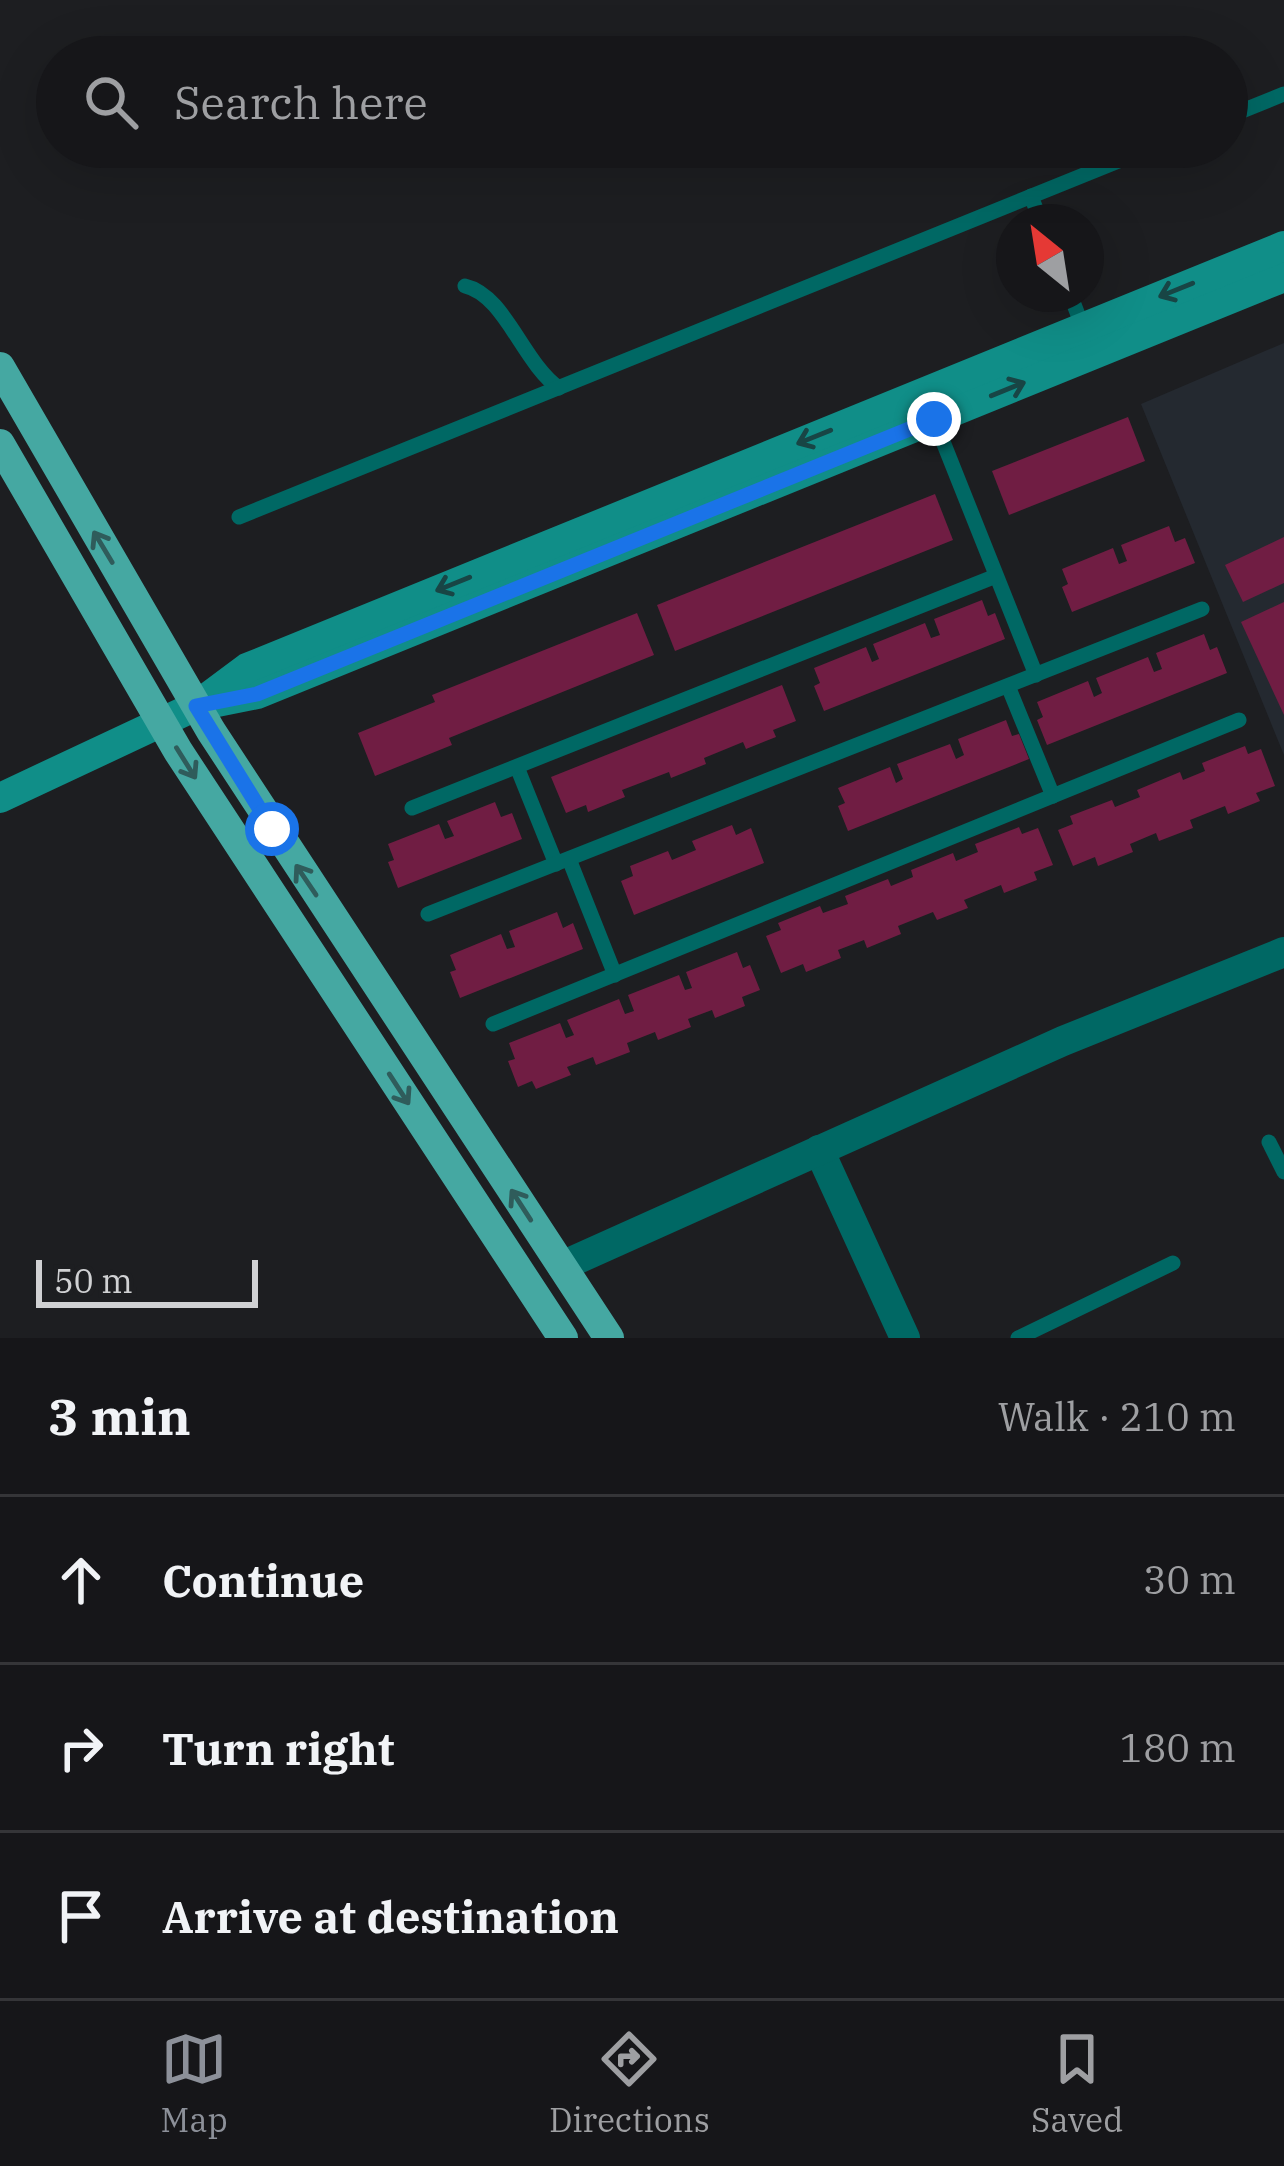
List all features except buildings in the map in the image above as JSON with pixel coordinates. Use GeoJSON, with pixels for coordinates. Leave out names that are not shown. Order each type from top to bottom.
{"type":"FeatureCollection","features":[{"type":"Feature","properties":{"kind":"main road"},"geometry":{"type":"LineString","coordinates":[[0,367],[272,829],[609,1338]]}},
{"type":"Feature","properties":{"kind":"main road"},"geometry":{"type":"LineString","coordinates":[[0,444],[241,849],[563,1338]]}},
{"type":"Feature","properties":{"kind":"street"},"geometry":{"type":"LineString","coordinates":[[0,798],[196,706],[247,668],[1284,246]]}},
{"type":"Feature","properties":{"kind":"street"},"geometry":{"type":"LineString","coordinates":[[196,706],[257,694],[1284,277]]}},
{"type":"Feature","properties":{"kind":"street"},"geometry":{"type":"LineString","coordinates":[[562,1266],[1063,1041],[1284,952]]}},
{"type":"Feature","properties":{"kind":"street"},"geometry":{"type":"LineString","coordinates":[[819,1150],[905,1338]]}},
{"type":"Feature","properties":{"kind":"lane"},"geometry":{"type":"LineString","coordinates":[[1248,109],[1284,94]]}},
{"type":"Feature","properties":{"kind":"lane"},"geometry":{"type":"LineString","coordinates":[[239,517],[1101,168]]}},
{"type":"Feature","properties":{"kind":"lane"},"geometry":{"type":"LineString","coordinates":[[1031,196],[1034,204]]}},
{"type":"Feature","properties":{"kind":"lane"},"geometry":{"type":"LineString","coordinates":[[465,286],[486,295],[543,377],[559,388]]}},
{"type":"Feature","properties":{"kind":"lane"},"geometry":{"type":"LineString","coordinates":[[1077,312],[1083,328]]}},
{"type":"Feature","properties":{"kind":"lane"},"geometry":{"type":"LineString","coordinates":[[934,419],[1036,675]]}},
{"type":"Feature","properties":{"kind":"lane"},"geometry":{"type":"LineString","coordinates":[[412,808],[996,576]]}},
{"type":"Feature","properties":{"kind":"lane"},"geometry":{"type":"LineString","coordinates":[[428,914],[1202,610]]}},
{"type":"Feature","properties":{"kind":"lane"},"geometry":{"type":"LineString","coordinates":[[1008,686],[1053,796]]}},
{"type":"Feature","properties":{"kind":"lane"},"geometry":{"type":"LineString","coordinates":[[493,1024],[1239,721]]}},
{"type":"Feature","properties":{"kind":"lane"},"geometry":{"type":"LineString","coordinates":[[517,766],[614,975]]}},
{"type":"Feature","properties":{"kind":"lane"},"geometry":{"type":"LineString","coordinates":[[1269,1142],[1284,1172]]}},
{"type":"Feature","properties":{"kind":"lane"},"geometry":{"type":"LineString","coordinates":[[1018,1338],[1173,1263]]}},
{"type":"Feature","properties":{"kind":"shaded area"},"geometry":{"type":"Polygon","coordinates":[[[1284,343],[1284,755],[1141,404],[1284,343]]]}},
{"type":"Feature","properties":{"kind":"route"},"geometry":{"type":"LineString","coordinates":[[272,829],[196,706],[257,694],[934,419]]}}]}
